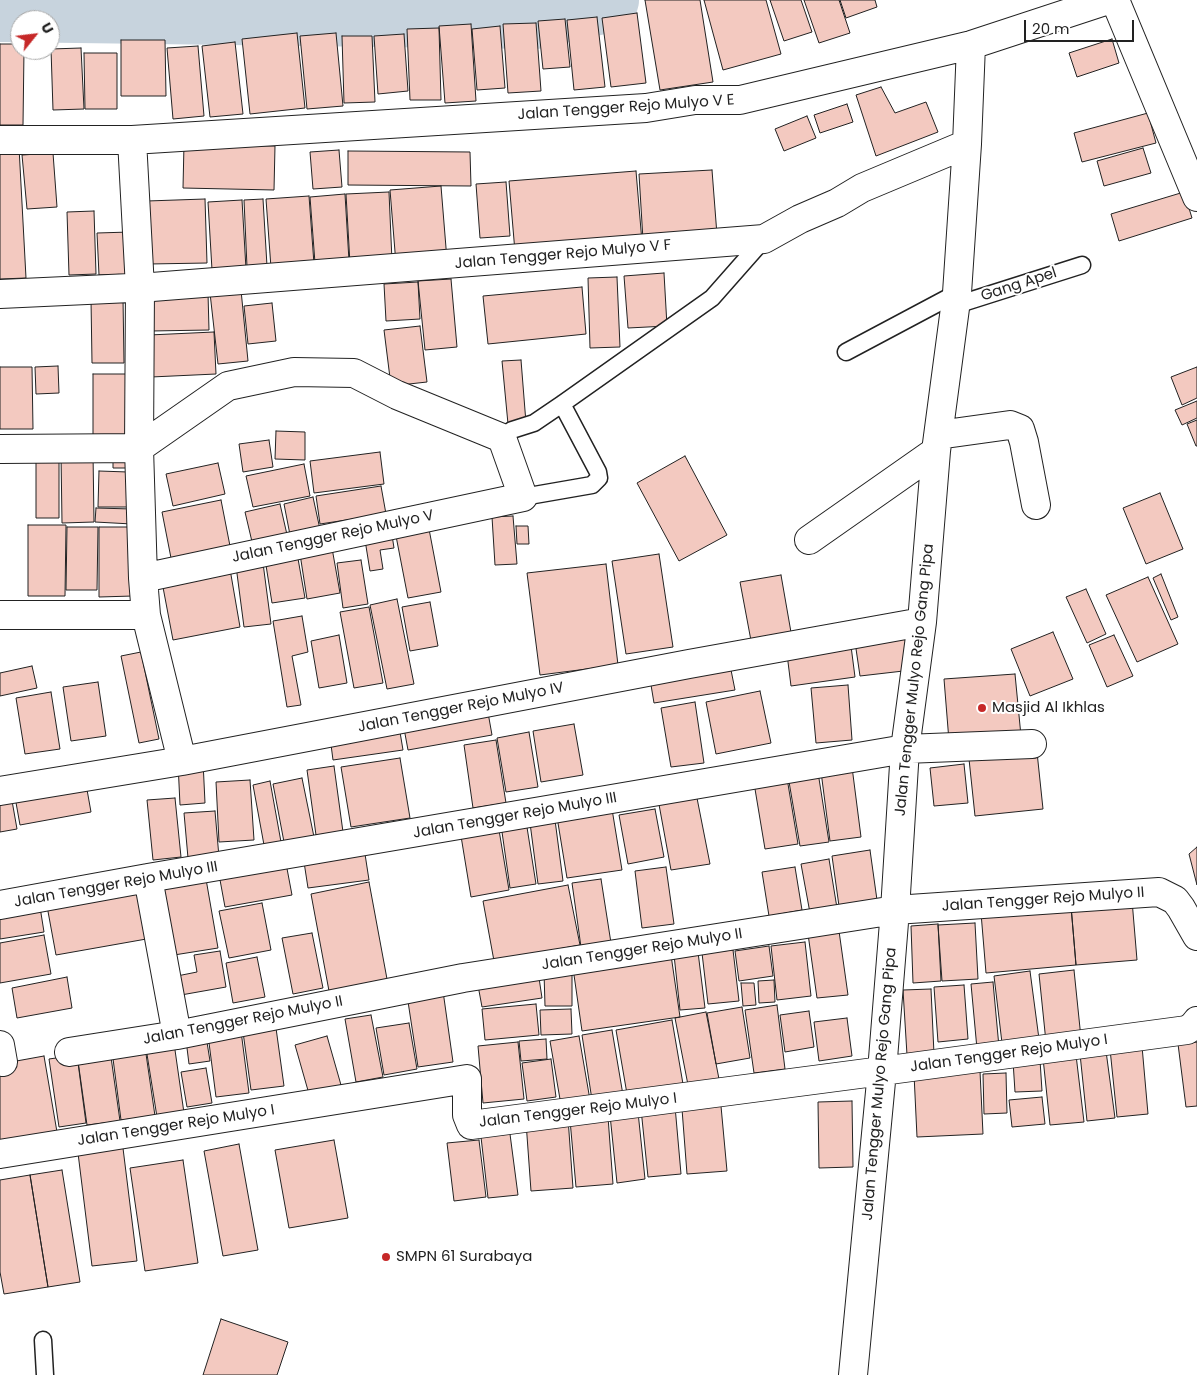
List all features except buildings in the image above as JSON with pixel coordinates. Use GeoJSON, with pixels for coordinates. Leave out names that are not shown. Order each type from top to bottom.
{"type":"FeatureCollection","features":[{"type":"Feature","properties":{"kind":"street","name":"Jalan Tengger Rejo Mulyo V E"},"geometry":{"type":"LineString","coordinates":[[0,140],[132,140],[646,108],[695,100],[740,100],[971,45],[1108,0]]}},
{"type":"Feature","properties":{"kind":"street"},"geometry":{"type":"LineString","coordinates":[[1115,0],[1197,196]]}},
{"type":"Feature","properties":{"kind":"street","name":"Jalan Tengger Mulyo Rejo Gang Pipa"},"geometry":{"type":"LineString","coordinates":[[854,1375],[882,1072],[905,749],[922,622],[937,443],[956,299],[967,144],[971,45]]}},
{"type":"Feature","properties":{"kind":"street"},"geometry":{"type":"LineString","coordinates":[[132,140],[140,288],[139,448],[143,578],[146,615],[182,761]]}},
{"type":"Feature","properties":{"kind":"street","name":"Jalan Tengger Rejo Mulyo V F"},"geometry":{"type":"LineString","coordinates":[[0,294],[140,288],[764,239],[800,219],[837,203],[862,188],[967,144]]}},
{"type":"Feature","properties":{"kind":"street"},"geometry":{"type":"LineString","coordinates":[[0,449],[139,448],[228,386],[294,372],[354,373],[397,396],[502,438],[523,496]]}},
{"type":"Feature","properties":{"kind":"street"},"geometry":{"type":"LineString","coordinates":[[809,540],[937,443],[1010,425],[1020,429],[1036,505]]}},
{"type":"Feature","properties":{"kind":"street","name":"Jalan Tengger Rejo Mulyo V"},"geometry":{"type":"LineString","coordinates":[[143,578],[523,496]]}},
{"type":"Feature","properties":{"kind":"street"},"geometry":{"type":"LineString","coordinates":[[0,615],[146,615]]}},
{"type":"Feature","properties":{"kind":"street","name":"Jalan Tengger Rejo Mulyo IV"},"geometry":{"type":"LineString","coordinates":[[0,791],[182,761],[690,664],[922,622]]}},
{"type":"Feature","properties":{"kind":"street","name":"Jalan Tengger Rejo Mulyo III"},"geometry":{"type":"LineString","coordinates":[[0,906],[148,878],[905,749],[1032,744]]}},
{"type":"Feature","properties":{"kind":"street"},"geometry":{"type":"LineString","coordinates":[[148,878],[177,1035]]}},
{"type":"Feature","properties":{"kind":"street","name":"Jalan Tengger Rejo Mulyo II"},"geometry":{"type":"LineString","coordinates":[[69,1052],[177,1035],[463,978],[895,910],[1158,892],[1175,900],[1197,936]]}},
{"type":"Feature","properties":{"kind":"street","name":"Jalan Tengger Rejo Mulyo I"},"geometry":{"type":"LineString","coordinates":[[0,1154],[467,1079],[467,1115],[471,1125],[882,1072],[1187,1030],[1197,1021]]}},
{"type":"Feature","properties":{"kind":"lane"},"geometry":{"type":"LineString","coordinates":[[502,438],[512,430],[534,423],[712,298],[764,239]]}},
{"type":"Feature","properties":{"kind":"lane","name":"Gang Apel"},"geometry":{"type":"LineString","coordinates":[[846,352],[956,299],[1082,265]]}},
{"type":"Feature","properties":{"kind":"lane"},"geometry":{"type":"LineString","coordinates":[[523,496],[592,485],[599,478],[598,472],[562,404]]}},
{"type":"Feature","properties":{"kind":"lane"},"geometry":{"type":"LineString","coordinates":[[43,1340],[45,1375]]}},
{"type":"Feature","properties":{"kind":"waterway"},"geometry":{"type":"LineString","coordinates":[[0,9],[535,16],[606,0]]}},
{"type":"Feature","properties":{"kind":"place","name":"Masjid Al Ikhlas"},"geometry":{"type":"Point","coordinates":[982,708]}},
{"type":"Feature","properties":{"kind":"place","name":"SMPN 61 Surabaya"},"geometry":{"type":"Point","coordinates":[386,1257]}}]}
